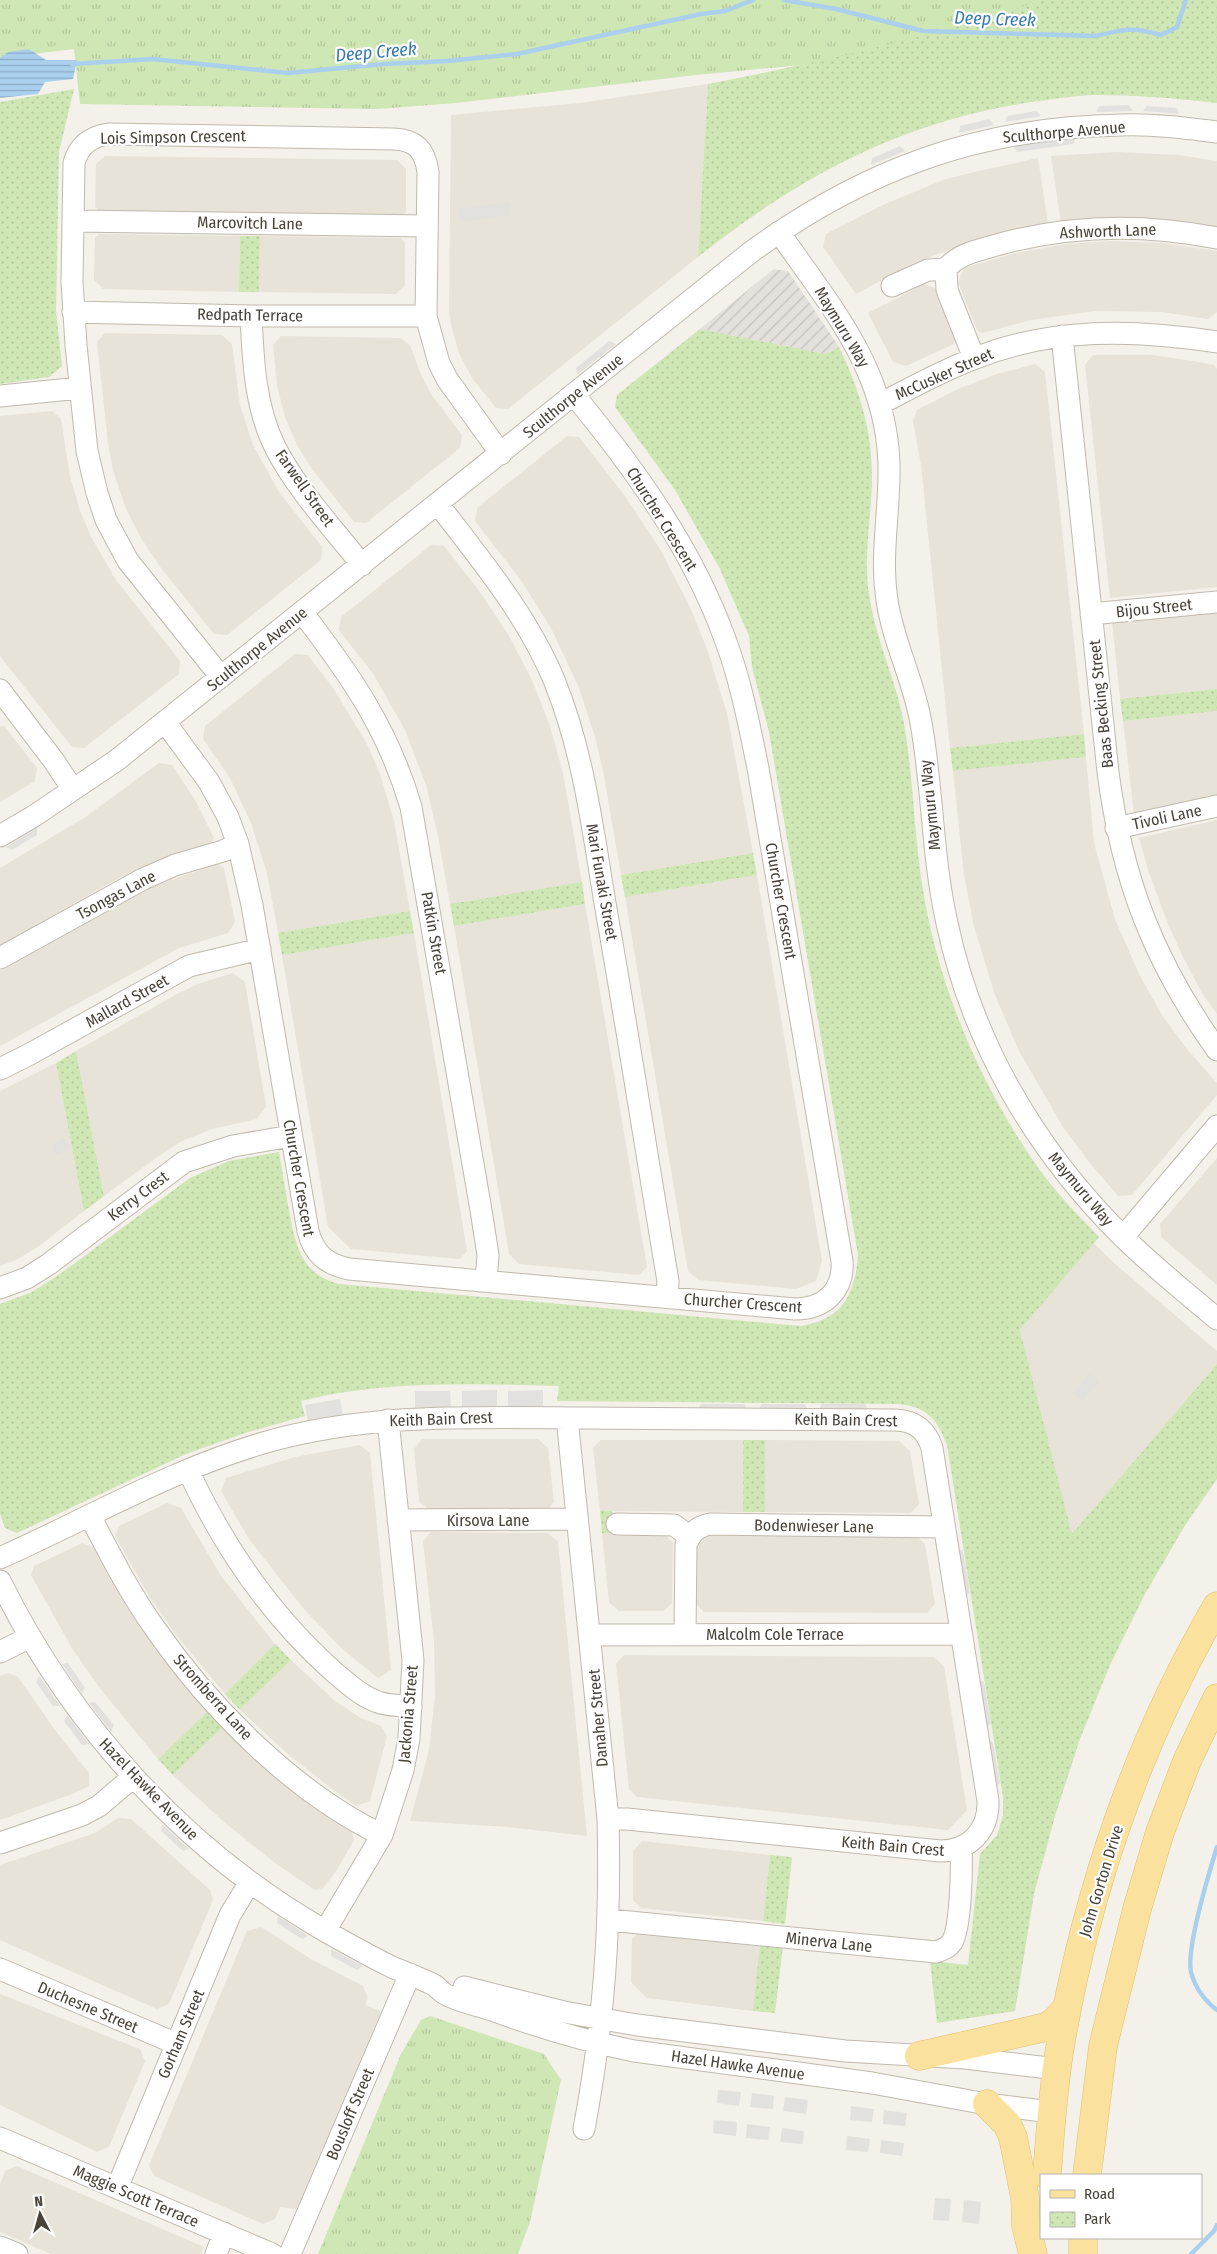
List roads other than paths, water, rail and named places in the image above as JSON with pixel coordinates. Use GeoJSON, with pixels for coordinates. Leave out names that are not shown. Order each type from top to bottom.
{"type":"FeatureCollection","features":[{"type":"Feature","properties":{"kind":"main road","name":"John Gorton Drive"},"geometry":{"type":"LineString","coordinates":[[1047,2174],[1051,2112],[1067,2008],[1098,1883],[1130,1791],[1153,1735],[1187,1660],[1217,1606]]}},
{"type":"Feature","properties":{"kind":"main road"},"geometry":{"type":"LineString","coordinates":[[1087,2174],[1104,2046],[1130,1936],[1160,1832],[1187,1762],[1217,1698]]}},
{"type":"Feature","properties":{"kind":"main road"},"geometry":{"type":"LineString","coordinates":[[919,2056],[1046,2027],[1054,2022],[1067,2008]]}},
{"type":"Feature","properties":{"kind":"main road"},"geometry":{"type":"LineString","coordinates":[[1057,2069],[1100,2075]]}},
{"type":"Feature","properties":{"kind":"main road"},"geometry":{"type":"LineString","coordinates":[[988,2104],[1007,2124],[1013,2137],[1025,2198],[1026,2226],[1033,2254]]}},
{"type":"Feature","properties":{"kind":"main road"},"geometry":{"type":"LineString","coordinates":[[1051,2112],[1093,2118]]}},
{"type":"Feature","properties":{"kind":"main road"},"geometry":{"type":"LineString","coordinates":[[1041,2254],[1042,2239]]}},
{"type":"Feature","properties":{"kind":"main road"},"geometry":{"type":"LineString","coordinates":[[1083,2239],[1083,2254]]}},
{"type":"Feature","properties":{"kind":"street","name":"Sculthorpe Avenue"},"geometry":{"type":"LineString","coordinates":[[0,836],[74,790],[117,760],[574,394],[780,232],[824,203],[868,181],[924,159],[996,138],[1083,126],[1157,126],[1217,132]]}},
{"type":"Feature","properties":{"kind":"street","name":"Lois Simpson Crescent"},"geometry":{"type":"LineString","coordinates":[[221,677],[145,583],[118,544],[96,493],[87,451],[73,312],[73,170],[76,155],[86,141],[96,136],[108,134],[406,140],[414,144],[426,161],[428,226],[426,316],[436,355],[447,379],[501,454]]}},
{"type":"Feature","properties":{"kind":"street","name":"Marcovitch Lane"},"geometry":{"type":"LineString","coordinates":[[73,221],[428,226]]}},
{"type":"Feature","properties":{"kind":"street","name":"Ashworth Lane"},"geometry":{"type":"LineString","coordinates":[[892,286],[928,270],[946,269],[960,257],[1006,243],[1056,232],[1108,228],[1161,229],[1217,238]]}},
{"type":"Feature","properties":{"kind":"street","name":"Maymuru Way"},"geometry":{"type":"LineString","coordinates":[[780,232],[840,318],[864,358],[880,404],[888,440],[889,466],[883,552],[887,600],[895,636],[922,724],[942,896],[954,952],[982,1034],[1022,1110],[1052,1156],[1089,1201],[1123,1237],[1217,1319]]}},
{"type":"Feature","properties":{"kind":"street"},"geometry":{"type":"LineString","coordinates":[[946,269],[947,290],[974,358]]}},
{"type":"Feature","properties":{"kind":"street","name":"Redpath Terrace"},"geometry":{"type":"LineString","coordinates":[[73,312],[251,316],[426,316]]}},
{"type":"Feature","properties":{"kind":"street","name":"Farwell Street"},"geometry":{"type":"LineString","coordinates":[[251,316],[261,409],[274,446],[305,494],[362,565]]}},
{"type":"Feature","properties":{"kind":"street","name":"McCusker Street"},"geometry":{"type":"LineString","coordinates":[[880,404],[974,358],[1016,345],[1062,336],[1138,332],[1217,342]]}},
{"type":"Feature","properties":{"kind":"street","name":"Baas Becking Street"},"geometry":{"type":"LineString","coordinates":[[1062,336],[1108,772],[1116,828],[1135,894],[1154,944],[1181,997],[1217,1050]]}},
{"type":"Feature","properties":{"kind":"street"},"geometry":{"type":"LineString","coordinates":[[0,396],[80,388]]}},
{"type":"Feature","properties":{"kind":"street","name":"Churcher Crescent"},"geometry":{"type":"LineString","coordinates":[[165,722],[209,782],[228,817],[238,844],[252,905],[311,1243],[327,1262],[349,1270],[808,1309],[821,1304],[833,1296],[840,1282],[842,1260],[758,768],[742,694],[731,656],[703,584],[674,532],[641,481],[574,394]]}},
{"type":"Feature","properties":{"kind":"street","name":"Mari Funaki Street"},"geometry":{"type":"LineString","coordinates":[[438,504],[512,602],[553,679],[575,738],[613,950],[668,1281],[667,1297]]}},
{"type":"Feature","properties":{"kind":"street","name":"Bijou Street"},"geometry":{"type":"LineString","coordinates":[[1091,614],[1217,602]]}},
{"type":"Feature","properties":{"kind":"street","name":"Patkin Street"},"geometry":{"type":"LineString","coordinates":[[302,612],[352,680],[378,723],[396,759],[411,807],[488,1255],[486,1281]]}},
{"type":"Feature","properties":{"kind":"street"},"geometry":{"type":"LineString","coordinates":[[4,702],[74,790]]}},
{"type":"Feature","properties":{"kind":"street","name":"Tivoli Lane"},"geometry":{"type":"LineString","coordinates":[[1116,828],[1217,806]]}},
{"type":"Feature","properties":{"kind":"street","name":"Tsongas Lane"},"geometry":{"type":"LineString","coordinates":[[0,958],[143,878],[176,865],[223,851],[238,844]]}},
{"type":"Feature","properties":{"kind":"street","name":"Mallard Street"},"geometry":{"type":"LineString","coordinates":[[0,1069],[189,966],[260,949]]}},
{"type":"Feature","properties":{"kind":"street"},"geometry":{"type":"LineString","coordinates":[[1123,1237],[1217,1126]]}},
{"type":"Feature","properties":{"kind":"street","name":"Kerry Crest"},"geometry":{"type":"LineString","coordinates":[[0,1288],[27,1278],[49,1264],[184,1162],[233,1146],[291,1136]]}},
{"type":"Feature","properties":{"kind":"street","name":"Keith Bain Crest"},"geometry":{"type":"LineString","coordinates":[[0,1558],[188,1470],[264,1443],[323,1430],[388,1420],[567,1418],[907,1421],[923,1430],[929,1438],[988,1808],[984,1827],[973,1842],[961,1849],[940,1852],[627,1819],[608,1819]]}},
{"type":"Feature","properties":{"kind":"street","name":"Danaher Street"},"geometry":{"type":"LineString","coordinates":[[567,1418],[608,1819],[609,1920],[601,2018],[584,2129]]}},
{"type":"Feature","properties":{"kind":"street","name":"Jackonia Street"},"geometry":{"type":"LineString","coordinates":[[325,1931],[382,1835],[403,1770],[412,1707],[413,1660],[388,1420]]}},
{"type":"Feature","properties":{"kind":"street"},"geometry":{"type":"LineString","coordinates":[[188,1470],[203,1503],[232,1552],[286,1623],[326,1665],[361,1693],[379,1703],[412,1707]]}},
{"type":"Feature","properties":{"kind":"street","name":"Stromberra Lane"},"geometry":{"type":"LineString","coordinates":[[90,1516],[109,1554],[139,1605],[171,1650],[210,1698],[256,1744],[300,1782],[342,1813],[382,1835]]}},
{"type":"Feature","properties":{"kind":"street","name":"Kirsova Lane"},"geometry":{"type":"LineString","coordinates":[[398,1520],[578,1519]]}},
{"type":"Feature","properties":{"kind":"street"},"geometry":{"type":"LineString","coordinates":[[617,1524],[674,1525],[689,1536],[684,1557],[685,1634]]}},
{"type":"Feature","properties":{"kind":"street","name":"Bodenwieser Lane"},"geometry":{"type":"LineString","coordinates":[[689,1536],[701,1526],[710,1524],[944,1527]]}},
{"type":"Feature","properties":{"kind":"street","name":"Hazel Hawke Avenue"},"geometry":{"type":"LineString","coordinates":[[0,1581],[30,1637],[84,1719],[133,1777],[195,1838],[250,1882],[325,1931],[410,1974],[434,1984],[445,1994],[516,2019],[598,2043],[664,2055],[872,2083],[988,2104],[1051,2112]]}},
{"type":"Feature","properties":{"kind":"street","name":"Malcolm Cole Terrace"},"geometry":{"type":"LineString","coordinates":[[590,1635],[961,1634]]}},
{"type":"Feature","properties":{"kind":"street"},"geometry":{"type":"LineString","coordinates":[[0,1652],[30,1637]]}},
{"type":"Feature","properties":{"kind":"street"},"geometry":{"type":"LineString","coordinates":[[0,1843],[82,1815],[103,1803],[133,1777]]}},
{"type":"Feature","properties":{"kind":"street","name":"Minerva Lane"},"geometry":{"type":"LineString","coordinates":[[609,1920],[936,1952],[947,1948],[955,1936],[962,1873],[961,1849]]}},
{"type":"Feature","properties":{"kind":"street","name":"Gorham Street"},"geometry":{"type":"LineString","coordinates":[[117,2188],[230,1915],[250,1882]]}},
{"type":"Feature","properties":{"kind":"street","name":"Duchesne Street"},"geometry":{"type":"LineString","coordinates":[[0,1970],[177,2044]]}},
{"type":"Feature","properties":{"kind":"street","name":"Bousloff Street"},"geometry":{"type":"LineString","coordinates":[[290,2254],[410,1974]]}},
{"type":"Feature","properties":{"kind":"street","name":"Hazel Hawke Avenue"},"geometry":{"type":"LineString","coordinates":[[434,1984],[453,1984],[555,2010],[637,2025],[845,2051],[965,2058],[1057,2069]]}},
{"type":"Feature","properties":{"kind":"street","name":"Maggie Scott Terrace"},"geometry":{"type":"LineString","coordinates":[[0,2138],[272,2254]]}},
{"type":"Feature","properties":{"kind":"street"},"geometry":{"type":"LineString","coordinates":[[216,2254],[224,2234]]}},
{"type":"Feature","properties":{"kind":"street"},"geometry":{"type":"LineString","coordinates":[[0,2247],[17,2254]]}},
{"type":"Feature","properties":{"kind":"water"},"geometry":{"type":"Polygon","coordinates":[[[29,49],[46,60],[77,60],[73,79],[45,82],[38,94],[0,98],[0,58],[8,52],[29,49]]]}},
{"type":"Feature","properties":{"kind":"waterway","name":"Deep Creek"},"geometry":{"type":"LineString","coordinates":[[72,64],[153,59],[288,73],[384,64],[447,61],[517,54],[701,14],[725,11],[753,0]]}},
{"type":"Feature","properties":{"kind":"waterway","name":"Deep Creek"},"geometry":{"type":"LineString","coordinates":[[784,0],[836,9],[923,31],[1096,36],[1128,30],[1161,35],[1177,27],[1186,0]]}},
{"type":"Feature","properties":{"kind":"waterway"},"geometry":{"type":"LineString","coordinates":[[1217,1847],[1199,1911],[1190,1961],[1191,1972],[1198,1988],[1217,2010]]}},
{"type":"Feature","properties":{"kind":"waterway"},"geometry":{"type":"LineString","coordinates":[[1191,2254],[1214,2231],[1217,2225]]}}]}
